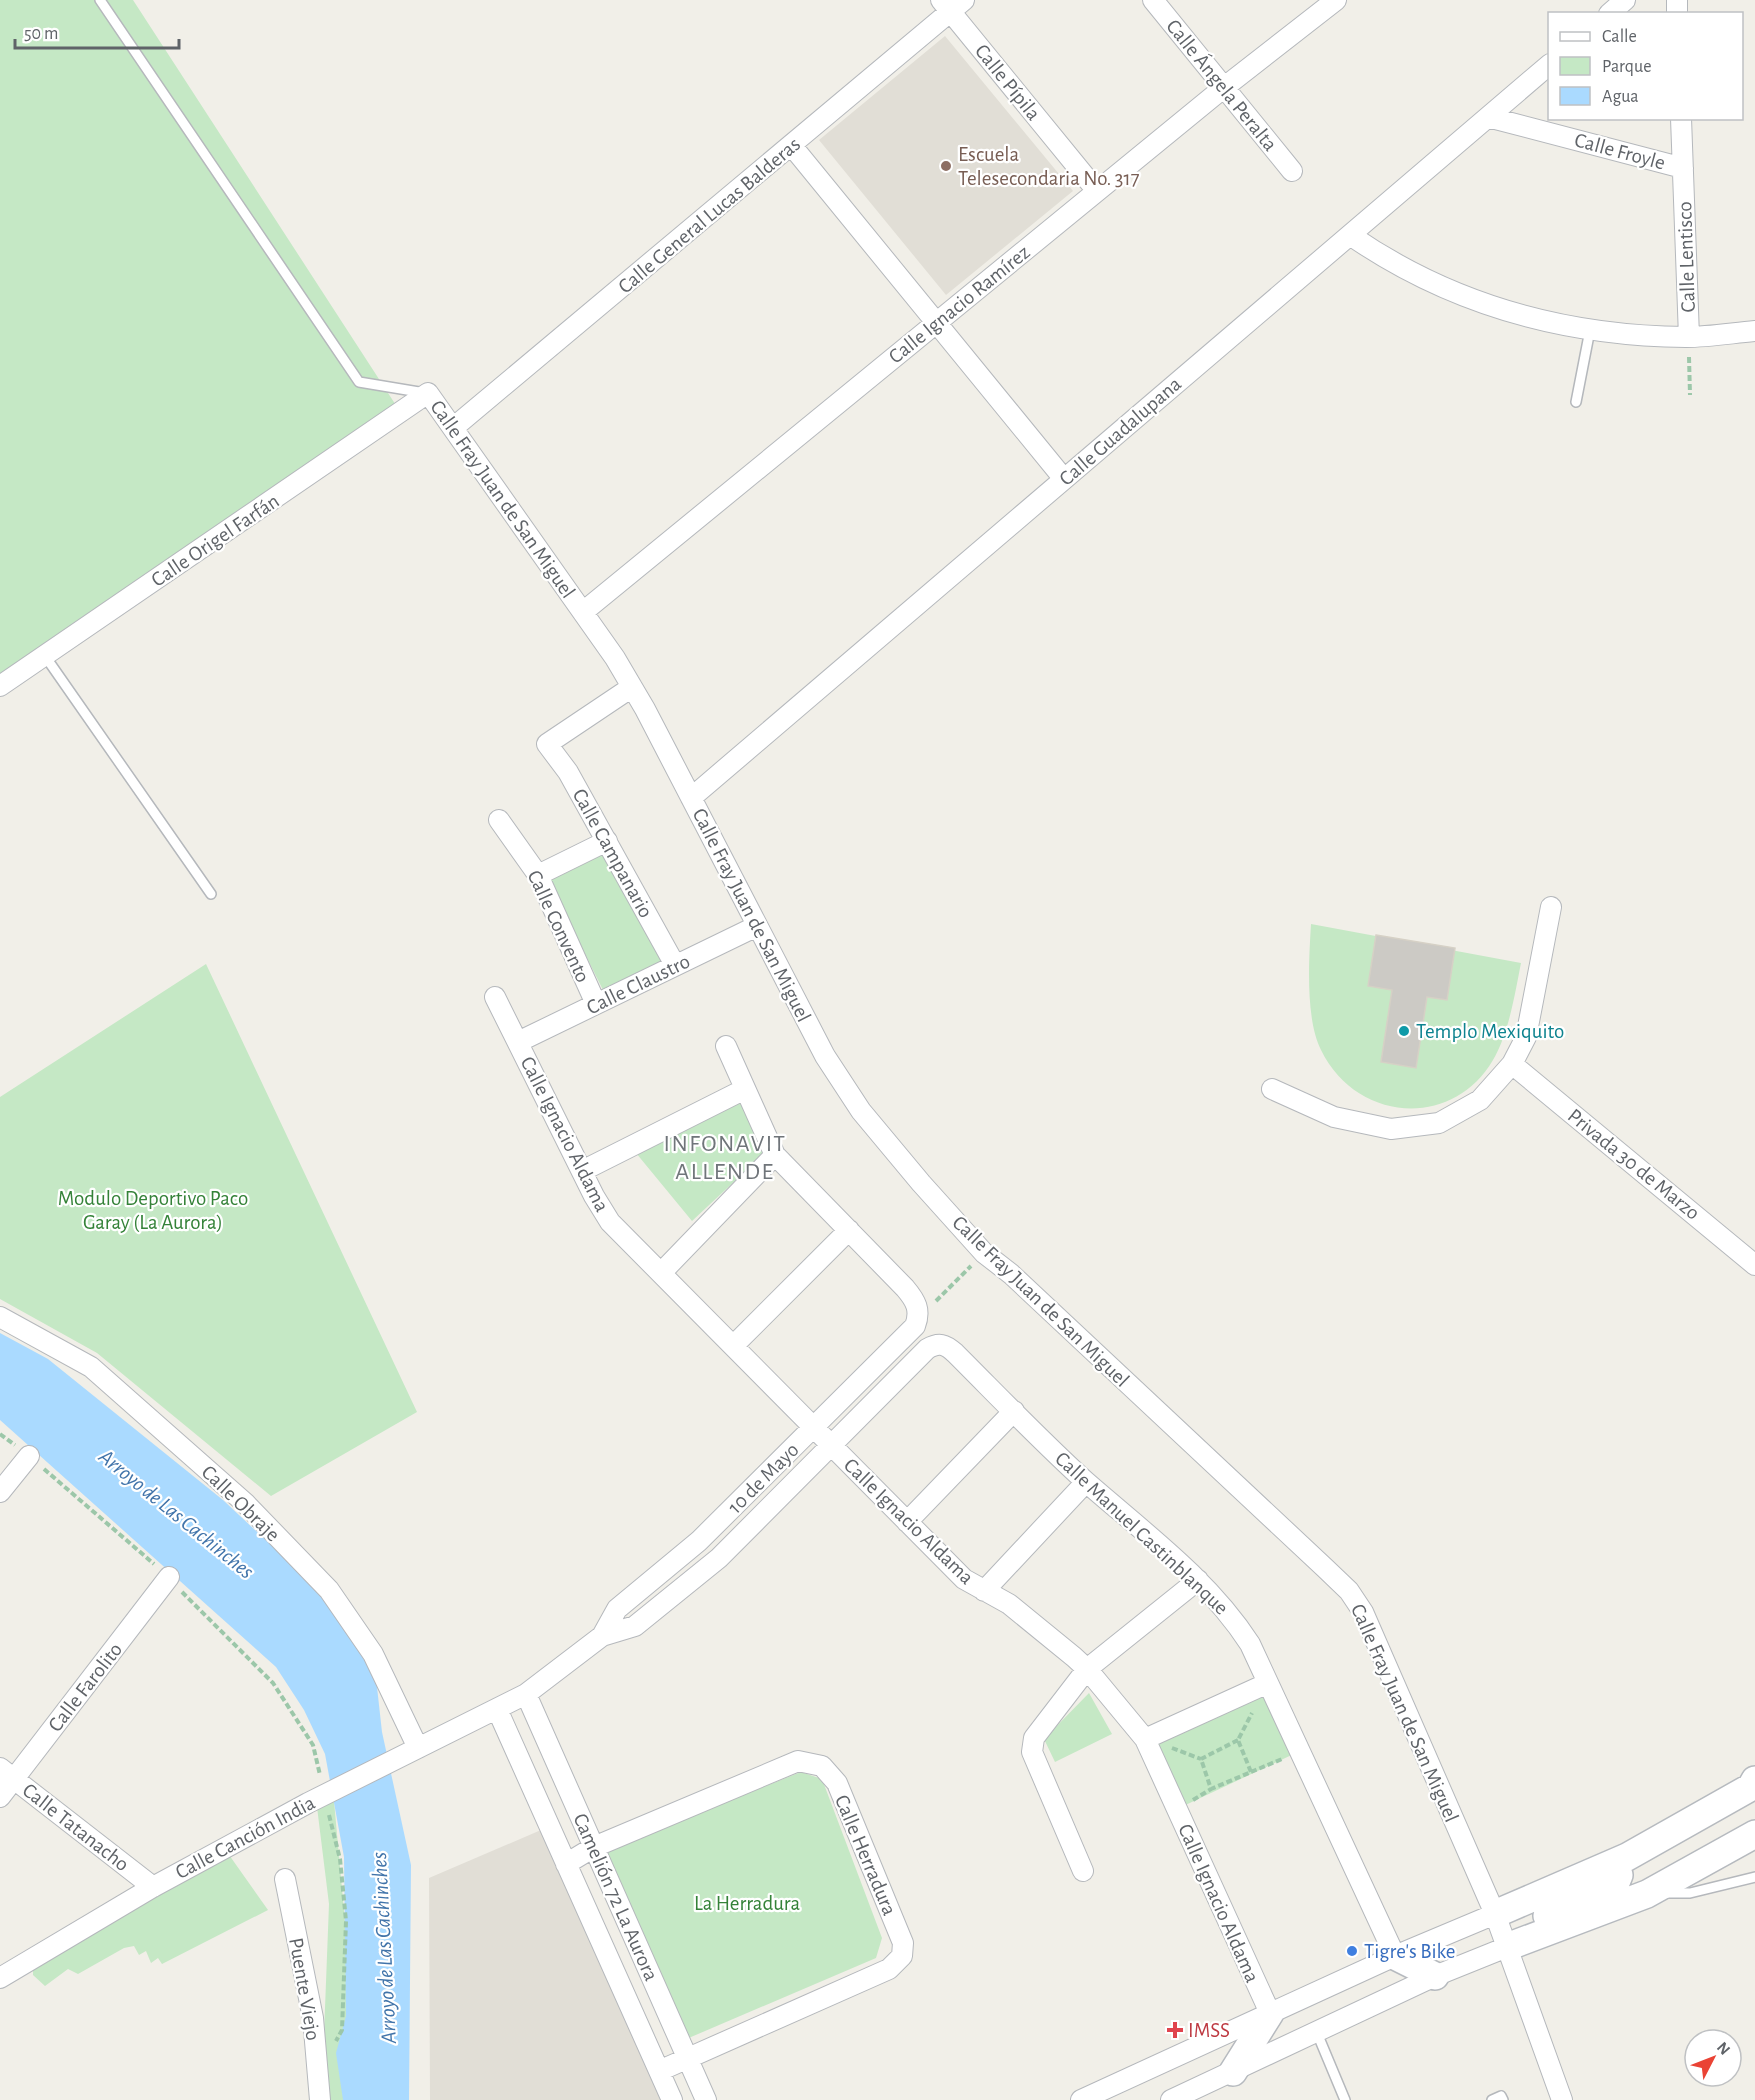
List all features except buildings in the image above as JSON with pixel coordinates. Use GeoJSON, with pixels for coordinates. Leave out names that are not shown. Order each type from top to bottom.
{"type":"FeatureCollection","features":[{"type":"Feature","properties":{"kind":"main road"},"geometry":{"type":"LineString","coordinates":[[1495,1914],[1627,1857],[1751,1787],[1755,1780]]}},
{"type":"Feature","properties":{"kind":"main road"},"geometry":{"type":"LineString","coordinates":[[1507,1947],[1647,1894],[1755,1834]]}},
{"type":"Feature","properties":{"kind":"main road"},"geometry":{"type":"LineString","coordinates":[[1507,1947],[1517,1929],[1617,1880],[1627,1857]]}},
{"type":"Feature","properties":{"kind":"main road"},"geometry":{"type":"LineString","coordinates":[[1395,1956],[1435,1976]]}},
{"type":"Feature","properties":{"kind":"main road"},"geometry":{"type":"LineString","coordinates":[[1233,2072],[1270,2013]]}},
{"type":"Feature","properties":{"kind":"street","name":"Calle Ángela Peralta"},"geometry":{"type":"LineString","coordinates":[[1153,0],[1222,88],[1292,171]]}},
{"type":"Feature","properties":{"kind":"street","name":"Calle Ignacio Ramírez"},"geometry":{"type":"LineString","coordinates":[[583,612],[1222,88],[1336,0]]}},
{"type":"Feature","properties":{"kind":"street"},"geometry":{"type":"LineString","coordinates":[[1611,12],[1625,0]]}},
{"type":"Feature","properties":{"kind":"street","name":"Calle General Lucas Balderas"},"geometry":{"type":"LineString","coordinates":[[453,428],[792,146],[952,4]]}},
{"type":"Feature","properties":{"kind":"street","name":"Calle Pípila"},"geometry":{"type":"LineString","coordinates":[[952,4],[1097,191]]}},
{"type":"Feature","properties":{"kind":"street","name":"Calle Guadalupana"},"geometry":{"type":"LineString","coordinates":[[691,798],[1548,66]]}},
{"type":"Feature","properties":{"kind":"street","name":"Calle Froyle"},"geometry":{"type":"LineString","coordinates":[[1488,117],[1683,168]]}},
{"type":"Feature","properties":{"kind":"street","name":"Calle Lentisco"},"geometry":{"type":"LineString","coordinates":[[1681,120],[1689,337]]}},
{"type":"Feature","properties":{"kind":"street"},"geometry":{"type":"LineString","coordinates":[[792,146],[1064,479]]}},
{"type":"Feature","properties":{"kind":"street"},"geometry":{"type":"LineString","coordinates":[[1350,235],[1389,262],[1454,294],[1524,317],[1610,334],[1689,337],[1755,331]]}},
{"type":"Feature","properties":{"kind":"street","name":"Calle Fray Juan de San Miguel"},"geometry":{"type":"LineString","coordinates":[[428,393],[583,612],[632,687],[825,1056],[861,1111],[984,1253],[1011,1274],[1348,1591],[1363,1612],[1495,1914],[1562,2100]]}},
{"type":"Feature","properties":{"kind":"street","name":"Calle Origel Farfán"},"geometry":{"type":"LineString","coordinates":[[0,686],[428,393]]}},
{"type":"Feature","properties":{"kind":"street","name":"Calle Campanario"},"geometry":{"type":"LineString","coordinates":[[632,687],[548,744],[568,772],[675,965]]}},
{"type":"Feature","properties":{"kind":"street","name":"Calle Convento"},"geometry":{"type":"LineString","coordinates":[[499,820],[537,875],[596,1004]]}},
{"type":"Feature","properties":{"kind":"street"},"geometry":{"type":"LineString","coordinates":[[537,875],[607,841]]}},
{"type":"Feature","properties":{"kind":"street"},"geometry":{"type":"LineString","coordinates":[[1272,1089],[1334,1117],[1391,1129],[1439,1123],[1480,1100],[1512,1064],[1529,1027],[1551,907]]}},
{"type":"Feature","properties":{"kind":"street","name":"Calle Claustro"},"geometry":{"type":"LineString","coordinates":[[518,1042],[758,926]]}},
{"type":"Feature","properties":{"kind":"street","name":"Calle Ignacio Aldama"},"geometry":{"type":"LineString","coordinates":[[495,997],[582,1172],[610,1222],[964,1579],[1009,1604],[1087,1669],[1145,1739],[1270,2013]]}},
{"type":"Feature","properties":{"kind":"street"},"geometry":{"type":"LineString","coordinates":[[726,1046],[775,1155],[910,1294],[920,1315]]}},
{"type":"Feature","properties":{"kind":"street","name":"Privada 30 de Marzo"},"geometry":{"type":"LineString","coordinates":[[1512,1064],[1755,1264]]}},
{"type":"Feature","properties":{"kind":"street"},"geometry":{"type":"LineString","coordinates":[[582,1172],[745,1089]]}},
{"type":"Feature","properties":{"kind":"street"},"geometry":{"type":"LineString","coordinates":[[661,1273],[775,1155]]}},
{"type":"Feature","properties":{"kind":"street"},"geometry":{"type":"LineString","coordinates":[[733,1346],[849,1230]]}},
{"type":"Feature","properties":{"kind":"street","name":"10 de Mayo"},"geometry":{"type":"LineString","coordinates":[[603,1636],[617,1608],[684,1554],[915,1326],[920,1315]]}},
{"type":"Feature","properties":{"kind":"street","name":"Calle Obraje"},"geometry":{"type":"LineString","coordinates":[[0,1317],[92,1367],[245,1503],[329,1590],[373,1654],[418,1748]]}},
{"type":"Feature","properties":{"kind":"street","name":"10 de Mayo"},"geometry":{"type":"LineString","coordinates":[[497,1709],[526,1694],[603,1636],[635,1626],[700,1574],[832,1446],[927,1349],[935,1344]]}},
{"type":"Feature","properties":{"kind":"street","name":"Calle Manuel Castinblanque"},"geometry":{"type":"LineString","coordinates":[[935,1344],[946,1345],[955,1353],[1086,1482],[1198,1580],[1230,1613],[1250,1644],[1395,1956]]}},
{"type":"Feature","properties":{"kind":"street"},"geometry":{"type":"LineString","coordinates":[[907,1522],[1014,1411]]}},
{"type":"Feature","properties":{"kind":"street"},"geometry":{"type":"LineString","coordinates":[[0,1492],[29,1456]]}},
{"type":"Feature","properties":{"kind":"street"},"geometry":{"type":"LineString","coordinates":[[984,1591],[1086,1482]]}},
{"type":"Feature","properties":{"kind":"street"},"geometry":{"type":"LineString","coordinates":[[684,1554],[700,1574]]}},
{"type":"Feature","properties":{"kind":"street","name":"Calle Farolito"},"geometry":{"type":"LineString","coordinates":[[0,1797],[7,1773],[169,1577]]}},
{"type":"Feature","properties":{"kind":"street"},"geometry":{"type":"LineString","coordinates":[[1083,1871],[1032,1752],[1034,1738],[1087,1669],[1198,1580]]}},
{"type":"Feature","properties":{"kind":"street"},"geometry":{"type":"LineString","coordinates":[[1145,1739],[1268,1683]]}},
{"type":"Feature","properties":{"kind":"street","name":"Camelión 72 La Aurora"},"geometry":{"type":"LineString","coordinates":[[526,1694],[706,2100]]}},
{"type":"Feature","properties":{"kind":"street","name":"Calle Canción India"},"geometry":{"type":"LineString","coordinates":[[0,1978],[153,1887],[316,1799],[497,1709]]}},
{"type":"Feature","properties":{"kind":"street","name":"Camelión 72 La Aurora"},"geometry":{"type":"LineString","coordinates":[[497,1709],[672,2100]]}},
{"type":"Feature","properties":{"kind":"street","name":"Calle Herradura"},"geometry":{"type":"LineString","coordinates":[[566,1864],[594,1847],[798,1761],[822,1767],[837,1783],[903,1943],[902,1956],[889,1969],[659,2071]]}},
{"type":"Feature","properties":{"kind":"street","name":"Calle Tatanacho"},"geometry":{"type":"LineString","coordinates":[[7,1773],[153,1887]]}},
{"type":"Feature","properties":{"kind":"street","name":"Puente Viejo"},"geometry":{"type":"LineString","coordinates":[[285,1879],[313,2018],[320,2100]]}},
{"type":"Feature","properties":{"kind":"street"},"geometry":{"type":"LineString","coordinates":[[1081,2100],[1395,1956],[1495,1914]]}},
{"type":"Feature","properties":{"kind":"street"},"geometry":{"type":"LineString","coordinates":[[1172,2100],[1435,1976],[1507,1947]]}},
{"type":"Feature","properties":{"kind":"lane"},"geometry":{"type":"LineString","coordinates":[[100,0],[359,382],[428,393]]}},
{"type":"Feature","properties":{"kind":"lane"},"geometry":{"type":"LineString","coordinates":[[1576,402],[1590,330]]}},
{"type":"Feature","properties":{"kind":"lane"},"geometry":{"type":"LineString","coordinates":[[45,656],[211,894]]}},
{"type":"Feature","properties":{"kind":"lane"},"geometry":{"type":"LineString","coordinates":[[1647,1894],[1690,1893],[1755,1877]]}},
{"type":"Feature","properties":{"kind":"lane"},"geometry":{"type":"LineString","coordinates":[[1317,2033],[1345,2100]]}},
{"type":"Feature","properties":{"kind":"lane"},"geometry":{"type":"LineString","coordinates":[[1492,2100],[1502,2096],[1503,2100]]}},
{"type":"Feature","properties":{"kind":"path","name":"Calle Lentisco"},"geometry":{"type":"LineString","coordinates":[[1689,337],[1690,395]]}},
{"type":"Feature","properties":{"kind":"path"},"geometry":{"type":"LineString","coordinates":[[920,1315],[984,1253]]}},
{"type":"Feature","properties":{"kind":"path"},"geometry":{"type":"LineString","coordinates":[[29,1456],[169,1577],[273,1683],[312,1745],[316,1799],[340,1859],[346,1921],[342,2030],[332,2048]]}},
{"type":"Feature","properties":{"kind":"path"},"geometry":{"type":"LineString","coordinates":[[1268,1683],[1238,1740],[1201,1759],[1211,1789],[1300,1751]]}},
{"type":"Feature","properties":{"kind":"path"},"geometry":{"type":"LineString","coordinates":[[1238,1740],[1251,1772]]}},
{"type":"Feature","properties":{"kind":"shaded area","name":"Escuela Telesecondaria No. 317"},"geometry":{"type":"Polygon","coordinates":[[[945,36],[1073,191],[946,295],[819,140],[945,36]]]}},
{"type":"Feature","properties":{"kind":"shaded area"},"geometry":{"type":"Polygon","coordinates":[[[541,1830],[662,2100],[430,2100],[429,1878],[541,1830]]]}},
{"type":"Feature","properties":{"kind":"green space"},"geometry":{"type":"Polygon","coordinates":[[[0,0],[133,0],[401,413],[0,686],[0,0]]]}},
{"type":"Feature","properties":{"kind":"green space"},"geometry":{"type":"Polygon","coordinates":[[[610,846],[667,963],[604,992],[544,872],[610,846]]]}},
{"type":"Feature","properties":{"kind":"green space"},"geometry":{"type":"Polygon","coordinates":[[[1311,924],[1521,963],[1511,1013],[1499,1049],[1475,1083],[1454,1098],[1430,1107],[1405,1108],[1380,1103],[1357,1092],[1337,1074],[1321,1050],[1312,1022],[1309,988],[1311,924]]]}},
{"type":"Feature","properties":{"kind":"green space","name":"Modulo Deportivo Paco Garay (La Aurora)"},"geometry":{"type":"Polygon","coordinates":[[[206,964],[417,1412],[271,1496],[97,1353],[0,1299],[0,1097],[206,964]]]}},
{"type":"Feature","properties":{"kind":"green space"},"geometry":{"type":"Polygon","coordinates":[[[747,1093],[767,1151],[692,1221],[636,1153],[747,1093]]]}},
{"type":"Feature","properties":{"kind":"green space"},"geometry":{"type":"Polygon","coordinates":[[[1268,1683],[1300,1751],[1177,1809],[1145,1739],[1268,1683]]]}},
{"type":"Feature","properties":{"kind":"green space"},"geometry":{"type":"Polygon","coordinates":[[[1089,1693],[1112,1734],[1055,1762],[1044,1739],[1089,1693]]]}},
{"type":"Feature","properties":{"kind":"green space","name":"La Herradura"},"geometry":{"type":"Polygon","coordinates":[[[801,1772],[822,1779],[882,1938],[876,1958],[684,2040],[606,1850],[801,1772]]]}},
{"type":"Feature","properties":{"kind":"green space"},"geometry":{"type":"Polygon","coordinates":[[[334,1801],[353,2010],[346,2100],[330,2100],[324,2034],[329,1904],[317,1807],[334,1801]]]}},
{"type":"Feature","properties":{"kind":"green space"},"geometry":{"type":"Polygon","coordinates":[[[227,1852],[268,1910],[162,1964],[158,1958],[151,1963],[146,1951],[139,1955],[134,1946],[124,1948],[78,1974],[68,1969],[45,1986],[33,1975],[33,1963],[227,1852]]]}},
{"type":"Feature","properties":{"kind":"water","name":"Arroyo de Las Cachinches"},"geometry":{"type":"Polygon","coordinates":[[[0,1333],[48,1359],[223,1500],[318,1589],[376,1678],[382,1732],[411,1865],[409,2100],[343,2100],[336,2053],[346,2016],[344,1857],[325,1754],[304,1710],[276,1667],[0,1420],[0,1333]]]}},
{"type":"Feature","properties":{"kind":"place","name":"Escuela Telesecondaria No. 317"},"geometry":{"type":"Point","coordinates":[946,166]}},
{"type":"Feature","properties":{"kind":"place","name":"Templo Mexiquito"},"geometry":{"type":"Point","coordinates":[1404,1031]}},
{"type":"Feature","properties":{"kind":"place","name":"Tigre's Bike"},"geometry":{"type":"Point","coordinates":[1352,1951]}},
{"type":"Feature","properties":{"kind":"place","name":"IMSS"},"geometry":{"type":"Point","coordinates":[1175,2030]}},
{"type":"Feature","properties":{"kind":"district","name":"INFONAVIT ALLENDE"},"geometry":{"type":"Point","coordinates":[725,1157]}}]}
